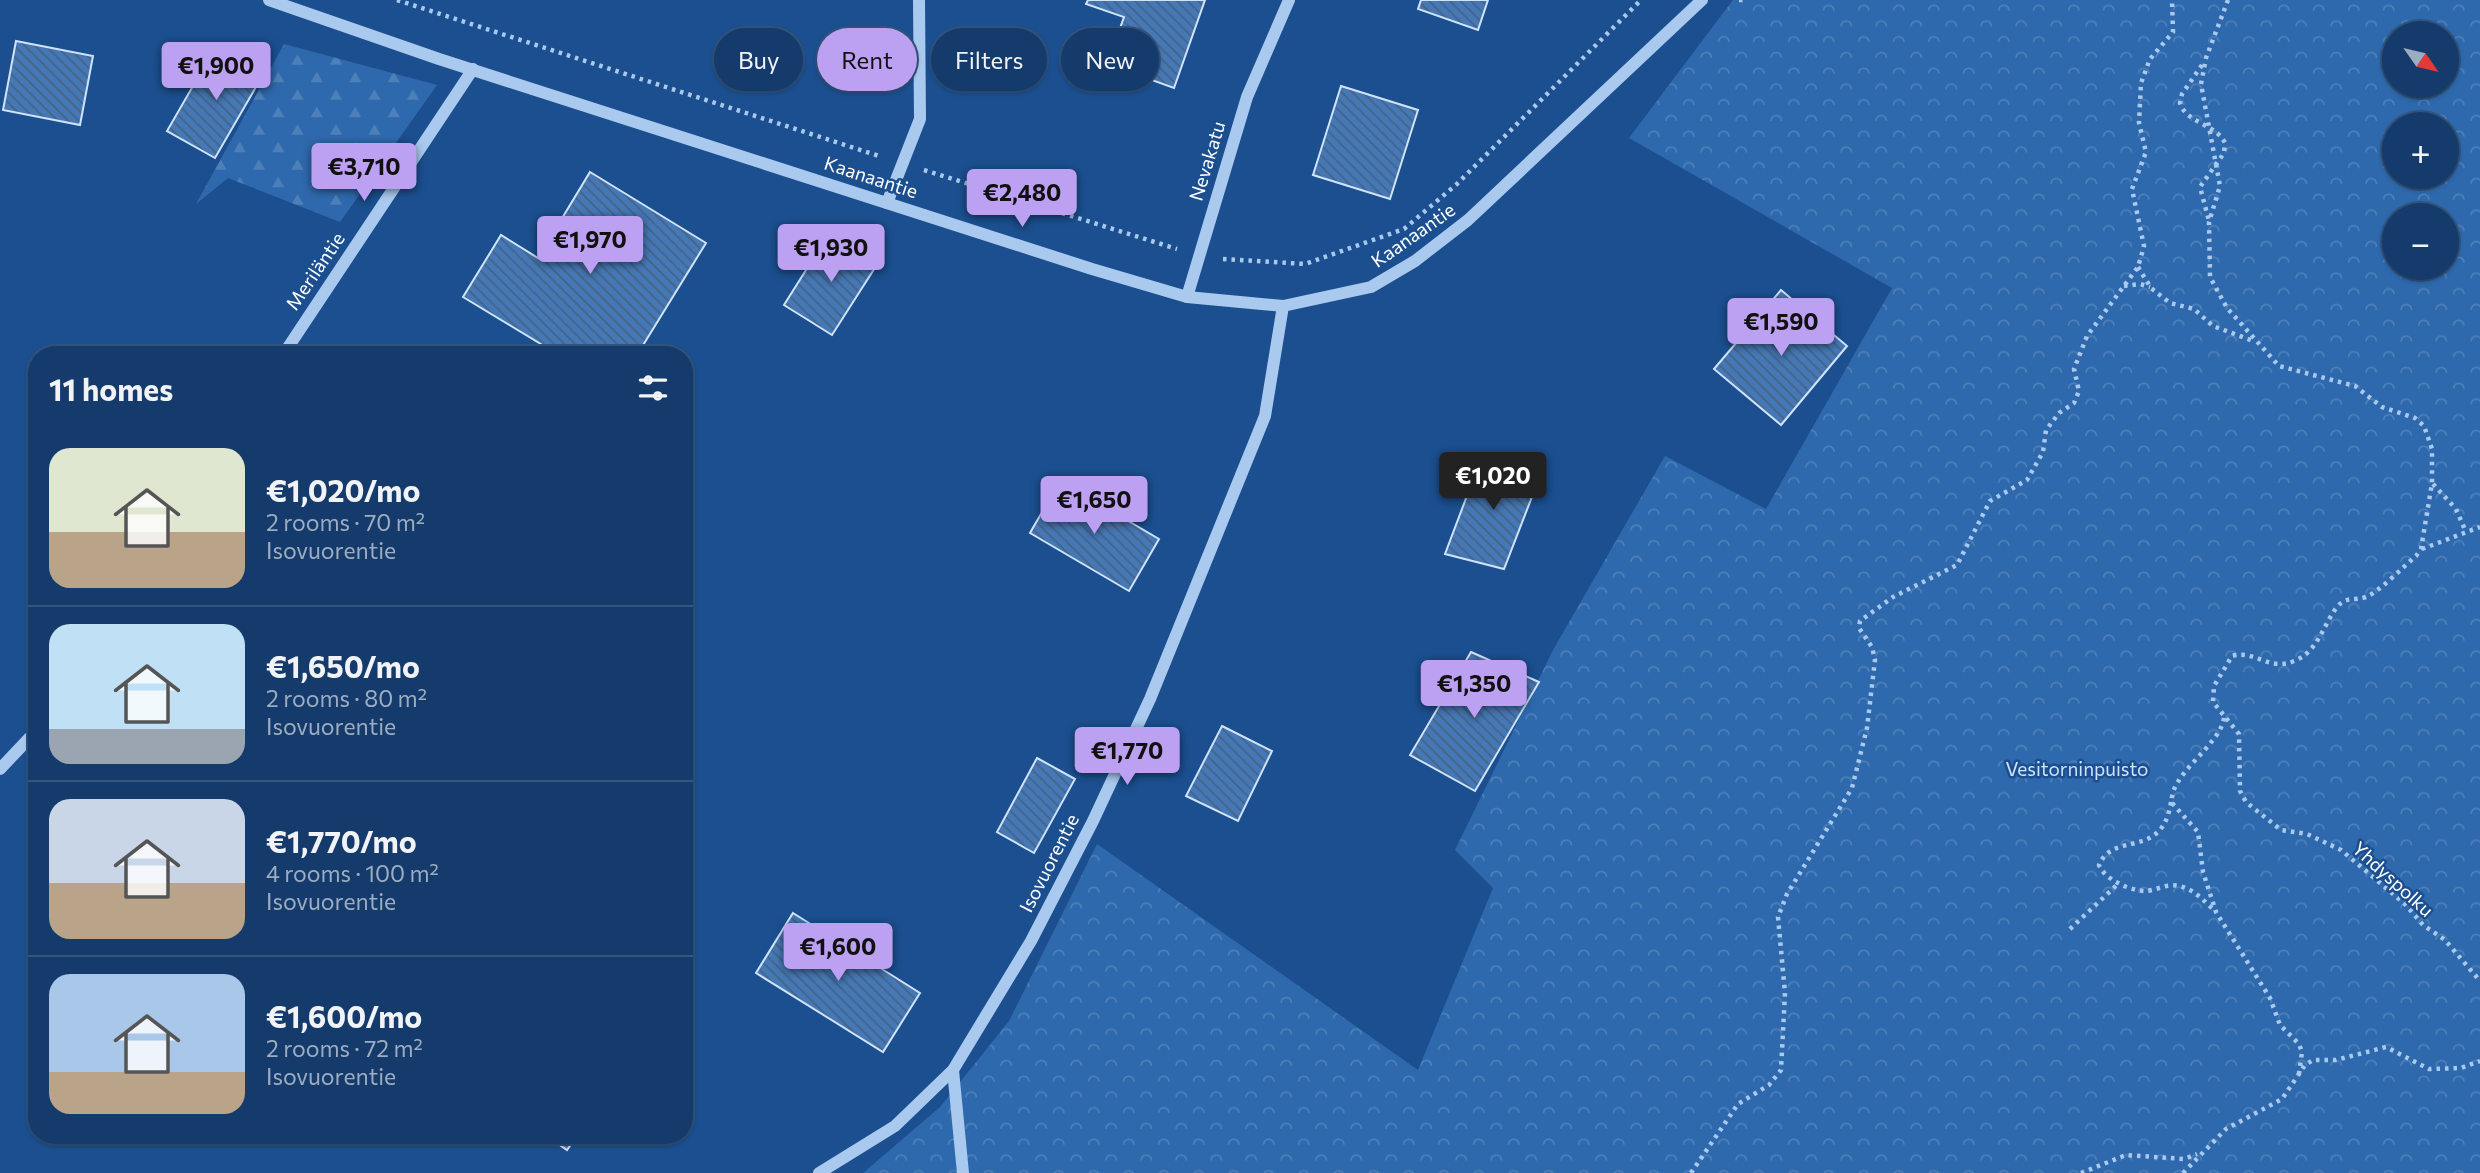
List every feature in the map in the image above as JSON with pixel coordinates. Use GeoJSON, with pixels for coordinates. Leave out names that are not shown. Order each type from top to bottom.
{"type":"FeatureCollection","features":[{"type":"Feature","properties":{"kind":"street","name":"Kaanaantie"},"geometry":{"type":"LineString","coordinates":[[270,0],[473,69],[1187,297],[1283,306],[1371,287],[1415,261],[1468,220],[1702,0]]}},
{"type":"Feature","properties":{"kind":"street"},"geometry":{"type":"LineString","coordinates":[[887,202],[920,119],[919,0]]}},
{"type":"Feature","properties":{"kind":"street","name":"Nevakatu"},"geometry":{"type":"LineString","coordinates":[[1187,297],[1247,97],[1289,0]]}},
{"type":"Feature","properties":{"kind":"street","name":"Meriläntie"},"geometry":{"type":"LineString","coordinates":[[290,346],[473,69]]}},
{"type":"Feature","properties":{"kind":"street","name":"Isovuorentie"},"geometry":{"type":"LineString","coordinates":[[819,1173],[895,1126],[953,1070],[1031,941],[1093,821],[1150,699],[1265,415],[1283,306]]}},
{"type":"Feature","properties":{"kind":"street"},"geometry":{"type":"LineString","coordinates":[[0,769],[28,739]]}},
{"type":"Feature","properties":{"kind":"street"},"geometry":{"type":"LineString","coordinates":[[953,1070],[963,1173]]}},
{"type":"Feature","properties":{"kind":"path"},"geometry":{"type":"LineString","coordinates":[[397,0],[902,163],[1199,255],[1231,261],[1305,264],[1404,229],[1457,184],[1641,0]]}},
{"type":"Feature","properties":{"kind":"path"},"geometry":{"type":"LineString","coordinates":[[1739,0],[1747,0]]}},
{"type":"Feature","properties":{"kind":"path"},"geometry":{"type":"LineString","coordinates":[[1691,1173],[1738,1104],[1769,1085],[1781,1070],[1785,993],[1778,916],[1787,894],[1852,788],[1867,728],[1875,660],[1866,636],[1859,628],[1860,621],[1882,608],[1893,597],[1957,565],[1990,501],[2027,480],[2043,452],[2046,430],[2059,413],[2074,403],[2079,391],[2074,369],[2087,336],[2138,267],[2144,246],[2132,188],[2146,152],[2139,123],[2141,83],[2150,59],[2173,32],[2172,0]]}},
{"type":"Feature","properties":{"kind":"path"},"geometry":{"type":"LineString","coordinates":[[2228,0],[2206,58],[2182,94],[2180,103],[2184,111],[2224,139],[2225,149],[2200,190],[2209,222],[2210,277],[2227,308],[2274,362],[2286,370],[2355,386],[2382,407],[2415,418],[2429,436],[2432,483],[2421,549]]}},
{"type":"Feature","properties":{"kind":"path"},"geometry":{"type":"LineString","coordinates":[[2206,58],[2202,96],[2220,192],[2209,222]]}},
{"type":"Feature","properties":{"kind":"path"},"geometry":{"type":"LineString","coordinates":[[2138,267],[2151,288],[2169,303],[2194,309],[2213,326],[2256,342]]}},
{"type":"Feature","properties":{"kind":"path"},"geometry":{"type":"LineString","coordinates":[[2123,286],[2140,284],[2151,288]]}},
{"type":"Feature","properties":{"kind":"path"},"geometry":{"type":"LineString","coordinates":[[2432,483],[2456,509],[2466,532]]}},
{"type":"Feature","properties":{"kind":"path"},"geometry":{"type":"LineString","coordinates":[[2421,549],[2480,527]]}},
{"type":"Feature","properties":{"kind":"path","name":"Yhdyspolku"},"geometry":{"type":"LineString","coordinates":[[2421,549],[2366,597],[2349,598],[2338,606],[2320,638],[2304,656],[2281,665],[2271,665],[2245,654],[2228,659],[2212,692],[2213,702],[2224,717],[2237,727],[2240,791],[2246,802],[2281,830],[2307,834],[2341,850],[2406,904],[2423,925],[2445,940],[2480,981]]}},
{"type":"Feature","properties":{"kind":"path"},"geometry":{"type":"LineString","coordinates":[[2216,912],[2193,891],[2178,885],[2143,891],[2119,883],[2101,871],[2101,859],[2111,851],[2144,841],[2163,829],[2168,821],[2171,797],[2176,785],[2216,735],[2224,717]]}},
{"type":"Feature","properties":{"kind":"path"},"geometry":{"type":"LineString","coordinates":[[2171,797],[2173,806],[2198,832],[2203,873],[2216,912],[2270,998],[2280,1025],[2300,1044],[2302,1052],[2299,1074]]}},
{"type":"Feature","properties":{"kind":"path"},"geometry":{"type":"LineString","coordinates":[[2070,929],[2119,883]]}},
{"type":"Feature","properties":{"kind":"path"},"geometry":{"type":"LineString","coordinates":[[2183,1173],[2226,1129],[2282,1099],[2299,1074],[2313,1060],[2336,1060],[2386,1047],[2428,1069],[2460,1068],[2480,1061]]}},
{"type":"Feature","properties":{"kind":"path"},"geometry":{"type":"LineString","coordinates":[[2081,1173],[2126,1155],[2184,1159],[2204,1149]]}},
{"type":"Feature","properties":{"kind":"green space","name":"Vesitorninpuisto"},"geometry":{"type":"Polygon","coordinates":[[[1733,0],[2480,0],[2480,1173],[863,1173],[940,1107],[1009,1021],[1097,844],[1418,1070],[1493,888],[1455,850],[1553,650],[1665,456],[1766,509],[1892,288],[1629,138],[1733,0]]]}},
{"type":"Feature","properties":{"kind":"green space"},"geometry":{"type":"Polygon","coordinates":[[[284,44],[437,85],[340,222],[228,178],[196,204],[284,44]]]}},
{"type":"Feature","properties":{"kind":"building"},"geometry":{"type":"Polygon","coordinates":[[[1088,0],[1205,0],[1174,88],[1159,83],[1159,28],[1120,28],[1124,17],[1086,4],[1088,0]]]}},
{"type":"Feature","properties":{"kind":"building"},"geometry":{"type":"Polygon","coordinates":[[[1421,0],[1488,0],[1478,30],[1418,9],[1421,0]]]}},
{"type":"Feature","properties":{"kind":"building"},"geometry":{"type":"Polygon","coordinates":[[[16,41],[93,56],[80,125],[3,110],[16,41]]]}},
{"type":"Feature","properties":{"kind":"building"},"geometry":{"type":"Polygon","coordinates":[[[216,46],[264,73],[215,158],[167,131],[216,46]]]}},
{"type":"Feature","properties":{"kind":"building"},"geometry":{"type":"Polygon","coordinates":[[[1341,86],[1418,110],[1390,199],[1313,175],[1341,86]]]}},
{"type":"Feature","properties":{"kind":"building"},"geometry":{"type":"Polygon","coordinates":[[[590,172],[706,243],[643,346],[544,346],[463,297],[501,235],[538,258],[590,172]]]}},
{"type":"Feature","properties":{"kind":"building"},"geometry":{"type":"Polygon","coordinates":[[[830,232],[878,263],[832,335],[784,305],[830,232]]]}},
{"type":"Feature","properties":{"kind":"building"},"geometry":{"type":"Polygon","coordinates":[[[1781,290],[1847,346],[1781,425],[1714,369],[1781,290]]]}},
{"type":"Feature","properties":{"kind":"building"},"geometry":{"type":"Polygon","coordinates":[[[1482,456],[1542,471],[1504,569],[1445,554],[1482,456]]]}},
{"type":"Feature","properties":{"kind":"building"},"geometry":{"type":"Polygon","coordinates":[[[1060,481],[1159,539],[1129,591],[1030,533],[1060,481]]]}},
{"type":"Feature","properties":{"kind":"building"},"geometry":{"type":"Polygon","coordinates":[[[1471,652],[1539,682],[1475,791],[1410,755],[1471,652]]]}},
{"type":"Feature","properties":{"kind":"building"},"geometry":{"type":"Polygon","coordinates":[[[1222,726],[1272,751],[1238,821],[1186,796],[1222,726]]]}},
{"type":"Feature","properties":{"kind":"building"},"geometry":{"type":"Polygon","coordinates":[[[1037,758],[1075,779],[1034,853],[997,832],[1037,758]]]}},
{"type":"Feature","properties":{"kind":"building"},"geometry":{"type":"Polygon","coordinates":[[[793,913],[920,993],[883,1052],[756,973],[793,913]]]}},
{"type":"Feature","properties":{"kind":"building"},"geometry":{"type":"Polygon","coordinates":[[[558,1144],[571,1144],[567,1150],[558,1144]]]}}]}
